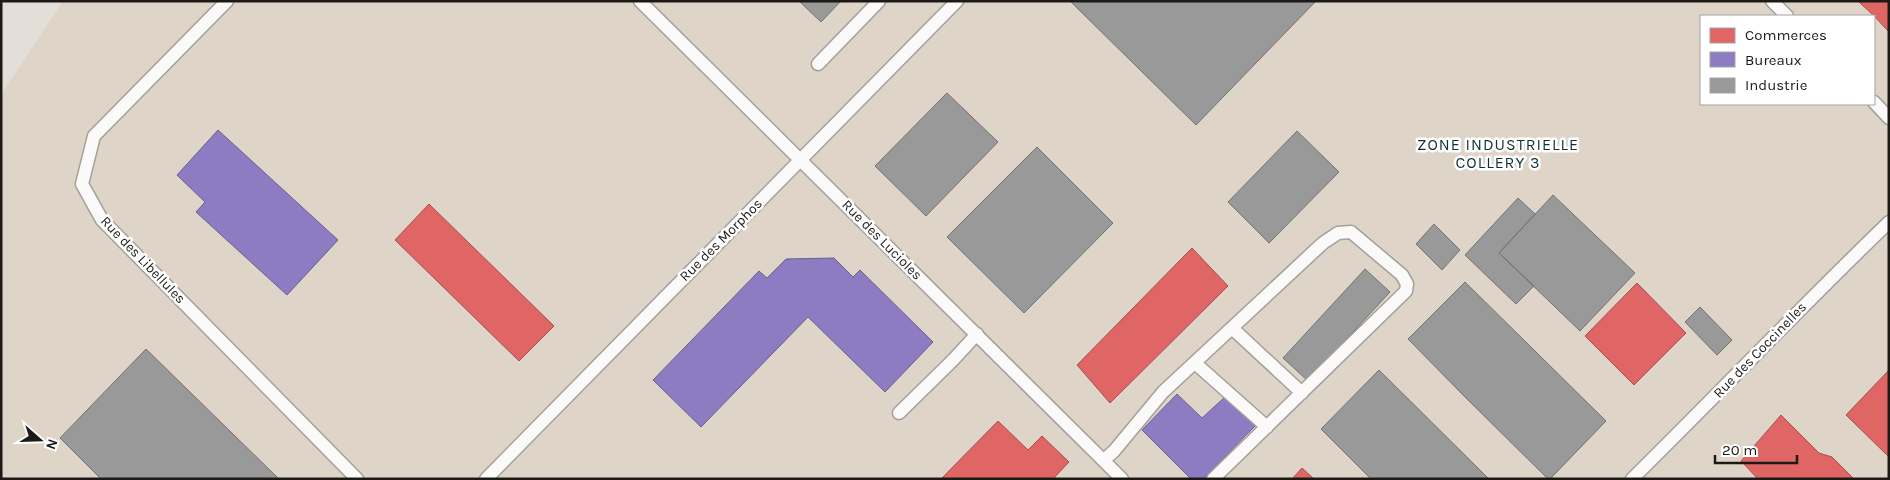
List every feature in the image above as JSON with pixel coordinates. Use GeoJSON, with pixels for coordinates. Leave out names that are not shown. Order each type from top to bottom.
{"type":"FeatureCollection","features":[{"type":"Feature","properties":{"kind":"lane","name":"Rue des Libellules"},"geometry":{"type":"LineString","coordinates":[[227,1],[94,136],[82,184],[102,220],[357,479]]}},
{"type":"Feature","properties":{"kind":"lane","name":"Rue des Lucioles"},"geometry":{"type":"LineString","coordinates":[[640,1],[1122,479]]}},
{"type":"Feature","properties":{"kind":"lane"},"geometry":{"type":"LineString","coordinates":[[818,64],[879,1]]}},
{"type":"Feature","properties":{"kind":"lane","name":"Rue des Morphos"},"geometry":{"type":"LineString","coordinates":[[486,479],[957,1]]}},
{"type":"Feature","properties":{"kind":"lane"},"geometry":{"type":"LineString","coordinates":[[1772,1],[1786,15]]}},
{"type":"Feature","properties":{"kind":"lane"},"geometry":{"type":"LineString","coordinates":[[1875,103],[1889,118]]}},
{"type":"Feature","properties":{"kind":"lane","name":"Rue des Coccinelles"},"geometry":{"type":"LineString","coordinates":[[1632,479],[1809,299],[1889,222]]}},
{"type":"Feature","properties":{"kind":"lane"},"geometry":{"type":"LineString","coordinates":[[1104,460],[1114,451],[1163,392],[1323,243],[1338,233],[1351,232],[1402,274],[1407,284],[1406,291],[1213,479]]}},
{"type":"Feature","properties":{"kind":"lane"},"geometry":{"type":"LineString","coordinates":[[1232,328],[1302,393]]}},
{"type":"Feature","properties":{"kind":"lane"},"geometry":{"type":"LineString","coordinates":[[899,413],[977,334]]}},
{"type":"Feature","properties":{"kind":"lane"},"geometry":{"type":"LineString","coordinates":[[1195,362],[1267,427]]}},
{"type":"Feature","properties":{"kind":"shaded area"},"geometry":{"type":"Polygon","coordinates":[[[63,1],[1889,1],[1889,479],[1,479],[1,95],[63,1]]]}},
{"type":"Feature","properties":{"kind":"building: Commerces"},"geometry":{"type":"Polygon","coordinates":[[[1858,1],[1889,1],[1889,32],[1875,15],[1858,1]]]}},
{"type":"Feature","properties":{"kind":"building: Commerces"},"geometry":{"type":"Polygon","coordinates":[[[429,204],[554,326],[519,361],[395,240],[429,204]]]}},
{"type":"Feature","properties":{"kind":"building: Commerces"},"geometry":{"type":"Polygon","coordinates":[[[1192,248],[1228,286],[1110,403],[1077,365],[1192,248]]]}},
{"type":"Feature","properties":{"kind":"building: Commerces"},"geometry":{"type":"Polygon","coordinates":[[[1637,283],[1686,333],[1634,385],[1585,336],[1637,283]]]}},
{"type":"Feature","properties":{"kind":"building: Commerces"},"geometry":{"type":"Polygon","coordinates":[[[1889,370],[1889,457],[1846,415],[1889,370]]]}},
{"type":"Feature","properties":{"kind":"building: Commerces"},"geometry":{"type":"Polygon","coordinates":[[[1781,415],[1819,453],[1832,457],[1854,479],[1758,479],[1741,461],[1781,415]]]}},
{"type":"Feature","properties":{"kind":"building: Commerces"},"geometry":{"type":"Polygon","coordinates":[[[998,421],[1028,450],[1042,436],[1069,462],[1053,479],[941,479],[998,421]]]}},
{"type":"Feature","properties":{"kind":"building: Commerces"},"geometry":{"type":"Polygon","coordinates":[[[1302,468],[1314,479],[1292,479],[1302,468]]]}},
{"type":"Feature","properties":{"kind":"building: Bureaux"},"geometry":{"type":"Polygon","coordinates":[[[218,130],[338,240],[287,295],[196,212],[205,202],[177,175],[218,130]]]}},
{"type":"Feature","properties":{"kind":"building: Bureaux"},"geometry":{"type":"Polygon","coordinates":[[[834,258],[853,277],[860,270],[933,342],[885,392],[808,317],[701,427],[653,380],[759,271],[767,278],[786,259],[834,258]]]}},
{"type":"Feature","properties":{"kind":"building: Bureaux"},"geometry":{"type":"Polygon","coordinates":[[[1177,394],[1202,418],[1226,396],[1255,426],[1203,479],[1191,479],[1142,430],[1177,394]]]}},
{"type":"Feature","properties":{"kind":"building: Industrie"},"geometry":{"type":"Polygon","coordinates":[[[799,1],[841,1],[821,22],[799,1]]]}},
{"type":"Feature","properties":{"kind":"building: Industrie"},"geometry":{"type":"Polygon","coordinates":[[[1070,1],[1316,1],[1196,125],[1070,1]]]}},
{"type":"Feature","properties":{"kind":"building: Industrie"},"geometry":{"type":"Polygon","coordinates":[[[947,93],[998,142],[926,216],[875,166],[947,93]]]}},
{"type":"Feature","properties":{"kind":"building: Industrie"},"geometry":{"type":"Polygon","coordinates":[[[1297,131],[1339,172],[1269,243],[1228,202],[1297,131]]]}},
{"type":"Feature","properties":{"kind":"building: Industrie"},"geometry":{"type":"Polygon","coordinates":[[[1037,147],[1113,223],[1024,313],[947,237],[1037,147]]]}},
{"type":"Feature","properties":{"kind":"building: Industrie"},"geometry":{"type":"Polygon","coordinates":[[[1553,195],[1635,273],[1580,331],[1499,253],[1553,195]]]}},
{"type":"Feature","properties":{"kind":"building: Industrie"},"geometry":{"type":"Polygon","coordinates":[[[1518,198],[1535,214],[1499,253],[1534,286],[1516,304],[1465,255],[1518,198]]]}},
{"type":"Feature","properties":{"kind":"building: Industrie"},"geometry":{"type":"Polygon","coordinates":[[[1434,224],[1460,250],[1442,270],[1416,244],[1434,224]]]}},
{"type":"Feature","properties":{"kind":"building: Industrie"},"geometry":{"type":"Polygon","coordinates":[[[1365,269],[1390,292],[1308,381],[1283,358],[1365,269]]]}},
{"type":"Feature","properties":{"kind":"building: Industrie"},"geometry":{"type":"Polygon","coordinates":[[[1465,282],[1606,421],[1550,479],[1408,339],[1465,282]]]}},
{"type":"Feature","properties":{"kind":"building: Industrie"},"geometry":{"type":"Polygon","coordinates":[[[1700,307],[1732,340],[1717,355],[1685,322],[1700,307]]]}},
{"type":"Feature","properties":{"kind":"building: Industrie"},"geometry":{"type":"Polygon","coordinates":[[[146,349],[279,479],[101,479],[60,438],[146,349]]]}},
{"type":"Feature","properties":{"kind":"building: Industrie"},"geometry":{"type":"Polygon","coordinates":[[[1379,370],[1489,479],[1371,479],[1321,429],[1379,370]]]}},
{"type":"Feature","properties":{"kind":"district","name":"ZONE INDUSTRIELLE COLLERY 3"},"geometry":{"type":"Point","coordinates":[1498,153]}}]}
